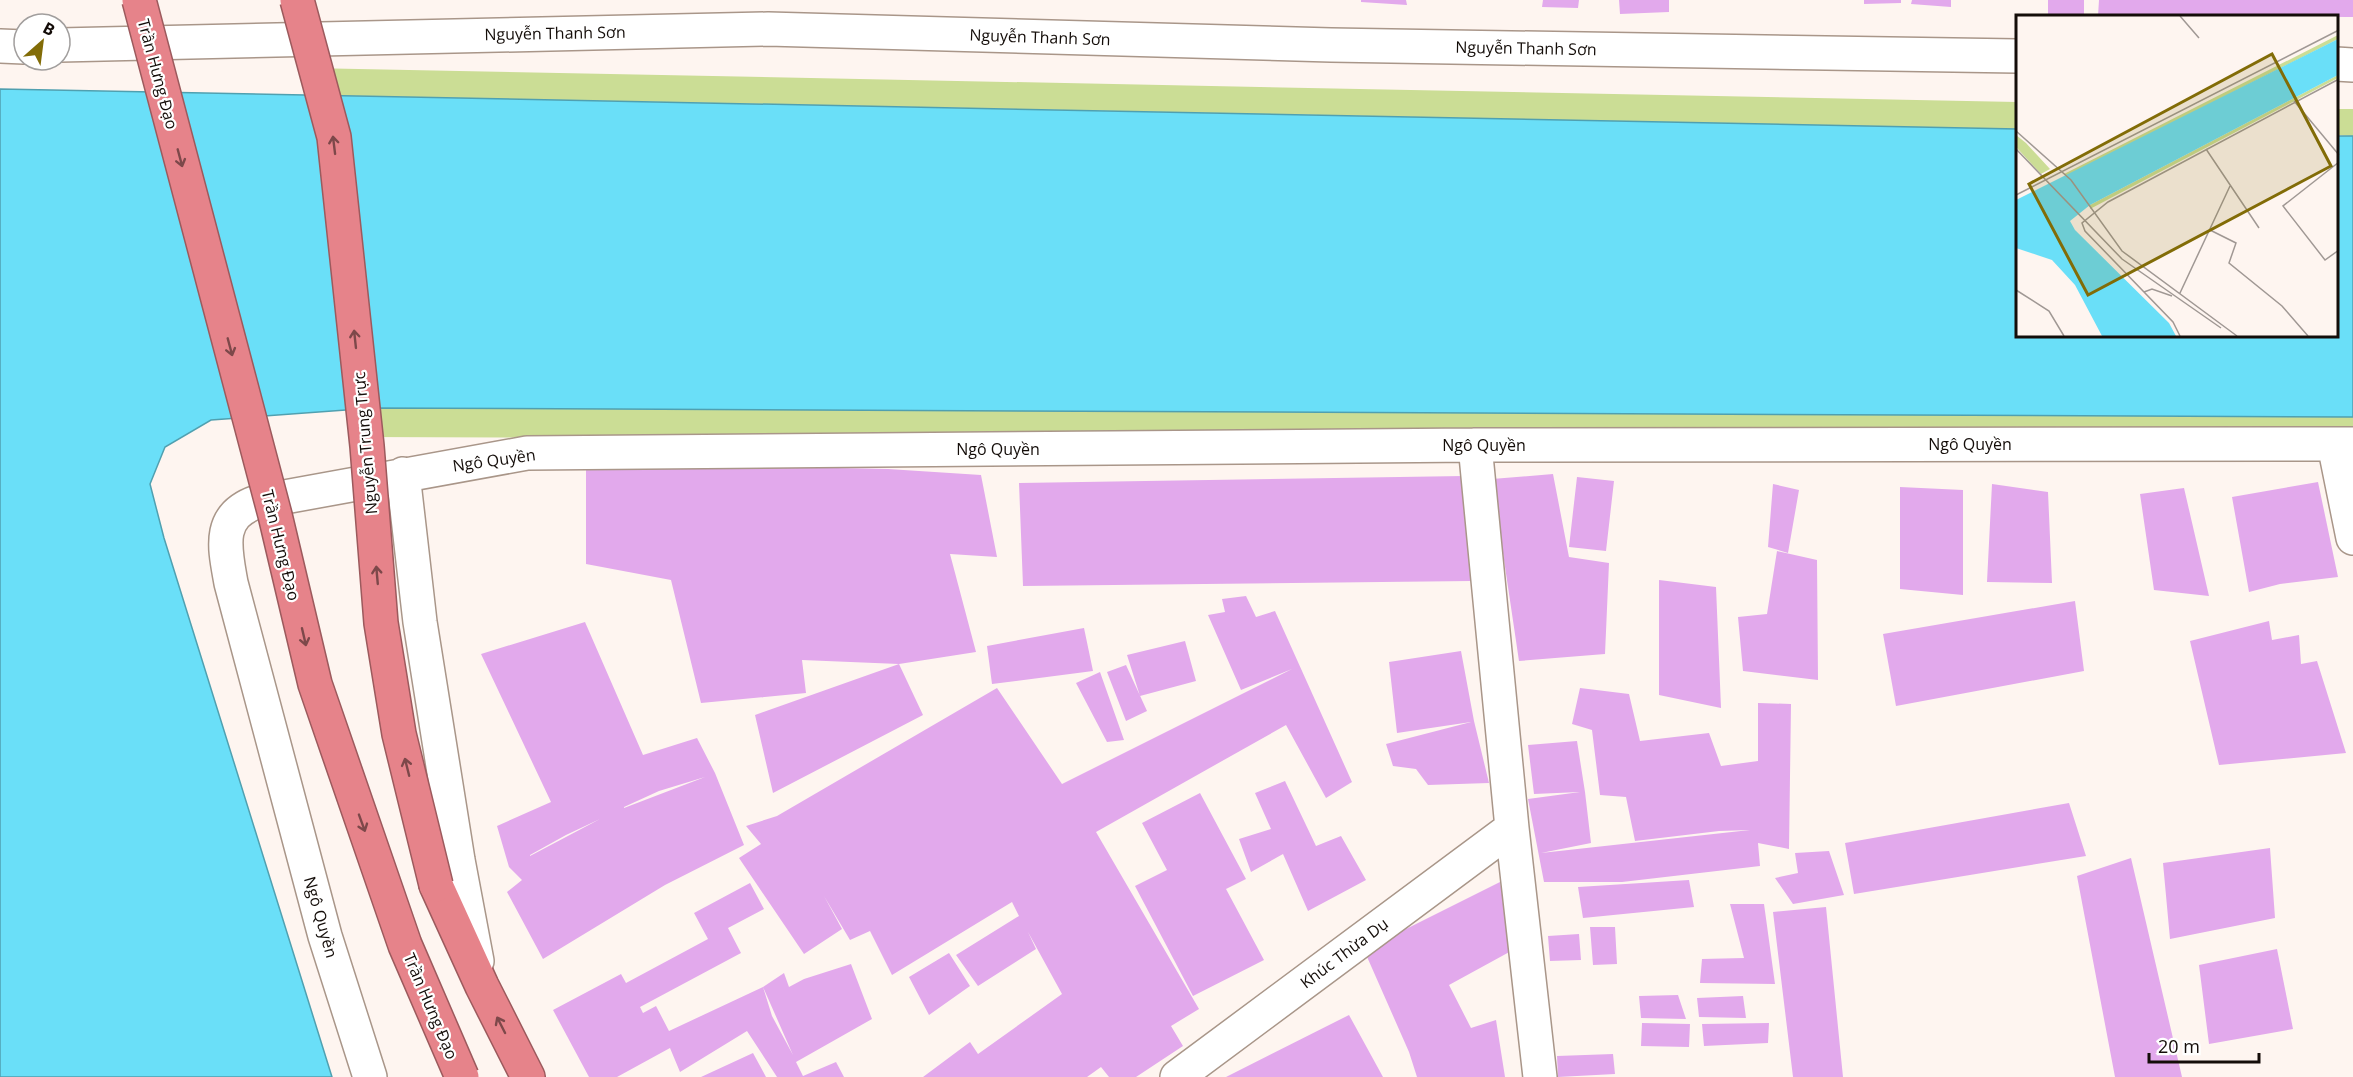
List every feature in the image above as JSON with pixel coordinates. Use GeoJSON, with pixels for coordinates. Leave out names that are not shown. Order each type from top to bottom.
{"type":"FeatureCollection","features":[{"type":"Feature","properties":{"kind":"highway","name":"Trần Hưng Đạo"},"geometry":{"type":"LineString","coordinates":[[139,0],[275,515],[315,684],[405,945],[462,1077]]}},
{"type":"Feature","properties":{"kind":"highway","name":"Nguyễn Trung Trực"},"geometry":{"type":"LineString","coordinates":[[297,0],[334,137],[367,446],[381,623],[399,734],[436,885],[482,986]]}},
{"type":"Feature","properties":{"kind":"highway"},"geometry":{"type":"LineString","coordinates":[[482,986],[528,1077]]}},
{"type":"Feature","properties":{"kind":"street","name":"Nguyễn Thanh Sơn"},"geometry":{"type":"LineString","coordinates":[[72,44],[768,29],[1343,46],[2016,56]]}},
{"type":"Feature","properties":{"kind":"street","name":"Ngô Quyền"},"geometry":{"type":"LineString","coordinates":[[370,1077],[322,925],[231,583],[224,544],[229,527],[243,507],[257,502],[527,453],[1475,445],[2343,444]]}},
{"type":"Feature","properties":{"kind":"street"},"geometry":{"type":"LineString","coordinates":[[2343,444],[2353,537]]}},
{"type":"Feature","properties":{"kind":"street"},"geometry":{"type":"LineString","coordinates":[[1475,445],[1512,828],[1540,1077]]}},
{"type":"Feature","properties":{"kind":"street"},"geometry":{"type":"LineString","coordinates":[[403,474],[420,622],[458,860],[482,986]]}},
{"type":"Feature","properties":{"kind":"street","name":"Khúc Thừa Dụ"},"geometry":{"type":"LineString","coordinates":[[1182,1075],[1512,828]]}},
{"type":"Feature","properties":{"kind":"green space"},"geometry":{"type":"Polygon","coordinates":[[[308,68],[2016,102],[2016,129],[310,95],[308,68]]]}},
{"type":"Feature","properties":{"kind":"green space"},"geometry":{"type":"Polygon","coordinates":[[[2338,109],[2353,109],[2353,136],[2338,135],[2338,109]]]}},
{"type":"Feature","properties":{"kind":"green space"},"geometry":{"type":"Polygon","coordinates":[[[373,408],[2353,417],[2353,443],[361,437],[373,408]]]}},
{"type":"Feature","properties":{"kind":"water"},"geometry":{"type":"Polygon","coordinates":[[[0,89],[2016,129],[2016,338],[2338,338],[2338,136],[2353,136],[2353,417],[373,408],[211,420],[165,447],[150,484],[164,538],[332,1077],[0,1077],[0,89]]]}},
{"type":"Feature","properties":{"kind":"building"},"geometry":{"type":"Polygon","coordinates":[[[1361,0],[1406,0],[1407,5],[1361,2],[1361,0]]]}},
{"type":"Feature","properties":{"kind":"building"},"geometry":{"type":"Polygon","coordinates":[[[1543,0],[1579,0],[1578,8],[1542,7],[1543,0]]]}},
{"type":"Feature","properties":{"kind":"building"},"geometry":{"type":"Polygon","coordinates":[[[1619,0],[1669,0],[1669,12],[1620,14],[1619,0]]]}},
{"type":"Feature","properties":{"kind":"building"},"geometry":{"type":"Polygon","coordinates":[[[1864,0],[1901,0],[1901,3],[1864,4],[1864,0]]]}},
{"type":"Feature","properties":{"kind":"building"},"geometry":{"type":"Polygon","coordinates":[[[1912,0],[1951,0],[1951,7],[1911,4],[1912,0]]]}},
{"type":"Feature","properties":{"kind":"building"},"geometry":{"type":"Polygon","coordinates":[[[2048,0],[2084,0],[2084,15],[2048,15],[2048,0]]]}},
{"type":"Feature","properties":{"kind":"building"},"geometry":{"type":"Polygon","coordinates":[[[2099,0],[2353,0],[2353,17],[2338,17],[2338,15],[2098,15],[2099,0]]]}},
{"type":"Feature","properties":{"kind":"building"},"geometry":{"type":"Polygon","coordinates":[[[586,463],[888,469],[981,475],[997,557],[950,554],[976,652],[899,664],[802,660],[806,693],[701,703],[671,580],[586,564],[586,463]]]}},
{"type":"Feature","properties":{"kind":"building"},"geometry":{"type":"Polygon","coordinates":[[[1553,474],[1569,557],[1609,563],[1605,654],[1519,661],[1492,479],[1553,474]]]}},
{"type":"Feature","properties":{"kind":"building"},"geometry":{"type":"Polygon","coordinates":[[[1464,476],[1471,581],[1023,586],[1019,483],[1464,476]]]}},
{"type":"Feature","properties":{"kind":"building"},"geometry":{"type":"Polygon","coordinates":[[[1577,477],[1614,481],[1606,551],[1569,547],[1577,477]]]}},
{"type":"Feature","properties":{"kind":"building"},"geometry":{"type":"Polygon","coordinates":[[[2318,482],[2338,577],[2280,584],[2249,592],[2232,497],[2318,482]]]}},
{"type":"Feature","properties":{"kind":"building"},"geometry":{"type":"Polygon","coordinates":[[[1773,484],[1799,490],[1788,553],[1768,547],[1773,484]]]}},
{"type":"Feature","properties":{"kind":"building"},"geometry":{"type":"Polygon","coordinates":[[[1992,484],[2048,492],[2052,583],[1987,582],[1992,484]]]}},
{"type":"Feature","properties":{"kind":"building"},"geometry":{"type":"Polygon","coordinates":[[[1900,487],[1963,490],[1963,595],[1900,589],[1900,487]]]}},
{"type":"Feature","properties":{"kind":"building"},"geometry":{"type":"Polygon","coordinates":[[[2184,488],[2209,596],[2154,590],[2140,494],[2184,488]]]}},
{"type":"Feature","properties":{"kind":"building"},"geometry":{"type":"Polygon","coordinates":[[[1777,551],[1817,560],[1818,680],[1743,671],[1738,617],[1767,614],[1777,551]]]}},
{"type":"Feature","properties":{"kind":"building"},"geometry":{"type":"Polygon","coordinates":[[[1659,580],[1716,587],[1721,708],[1659,695],[1659,580]]]}},
{"type":"Feature","properties":{"kind":"building"},"geometry":{"type":"Polygon","coordinates":[[[1246,596],[1256,617],[1275,611],[1352,782],[1326,798],[1286,725],[1096,832],[1199,1009],[1171,1026],[1183,1046],[1136,1077],[1109,1077],[1101,1067],[1087,1077],[923,1077],[970,1042],[978,1054],[1062,994],[1028,932],[1036,949],[978,986],[956,955],[1019,916],[1012,902],[892,975],[870,931],[850,940],[824,896],[842,929],[804,954],[739,858],[761,844],[746,826],[777,816],[997,688],[1062,784],[1292,669],[1241,690],[1208,615],[1225,612],[1222,599],[1246,596]]]}},
{"type":"Feature","properties":{"kind":"building"},"geometry":{"type":"Polygon","coordinates":[[[2075,601],[2084,671],[1896,706],[1883,634],[2075,601]]]}},
{"type":"Feature","properties":{"kind":"building"},"geometry":{"type":"Polygon","coordinates":[[[2269,621],[2272,640],[2299,635],[2301,664],[2317,661],[2346,753],[2219,765],[2190,641],[2269,621]]]}},
{"type":"Feature","properties":{"kind":"building"},"geometry":{"type":"Polygon","coordinates":[[[585,622],[643,755],[697,738],[715,773],[744,845],[665,885],[543,959],[507,892],[522,880],[509,867],[497,826],[551,802],[481,654],[585,622]],[[705,777],[659,791],[624,808],[705,777]],[[600,819],[566,835],[530,856],[600,819]]]}},
{"type":"Feature","properties":{"kind":"building"},"geometry":{"type":"Polygon","coordinates":[[[1084,628],[1093,671],[992,684],[987,646],[1084,628]]]}},
{"type":"Feature","properties":{"kind":"building"},"geometry":{"type":"Polygon","coordinates":[[[1185,641],[1196,681],[1140,696],[1127,655],[1185,641]]]}},
{"type":"Feature","properties":{"kind":"building"},"geometry":{"type":"Polygon","coordinates":[[[1461,651],[1474,721],[1489,783],[1428,785],[1416,769],[1393,766],[1386,744],[1471,722],[1397,733],[1389,662],[1461,651]]]}},
{"type":"Feature","properties":{"kind":"building"},"geometry":{"type":"Polygon","coordinates":[[[899,664],[923,715],[773,793],[755,715],[899,664]]]}},
{"type":"Feature","properties":{"kind":"building"},"geometry":{"type":"Polygon","coordinates":[[[1126,665],[1147,711],[1126,721],[1107,672],[1126,665]]]}},
{"type":"Feature","properties":{"kind":"building"},"geometry":{"type":"Polygon","coordinates":[[[1100,672],[1124,740],[1107,742],[1076,683],[1100,672]]]}},
{"type":"Feature","properties":{"kind":"building"},"geometry":{"type":"Polygon","coordinates":[[[1580,688],[1629,694],[1640,741],[1709,733],[1721,766],[1758,761],[1758,703],[1791,704],[1789,849],[1758,843],[1760,866],[1622,882],[1544,882],[1528,799],[1580,792],[1534,794],[1528,745],[1577,741],[1585,792],[1591,843],[1541,853],[1750,830],[1719,831],[1635,841],[1626,797],[1600,795],[1592,730],[1572,724],[1580,688]]]}},
{"type":"Feature","properties":{"kind":"building"},"geometry":{"type":"Polygon","coordinates":[[[1285,781],[1316,846],[1341,836],[1366,880],[1308,911],[1283,854],[1251,872],[1239,839],[1271,829],[1255,793],[1285,781]]]}},
{"type":"Feature","properties":{"kind":"building"},"geometry":{"type":"Polygon","coordinates":[[[1200,793],[1246,879],[1226,889],[1264,960],[1193,996],[1135,886],[1167,870],[1142,823],[1200,793]]]}},
{"type":"Feature","properties":{"kind":"building"},"geometry":{"type":"Polygon","coordinates":[[[2069,803],[2086,856],[1854,894],[1845,843],[2069,803]]]}},
{"type":"Feature","properties":{"kind":"building"},"geometry":{"type":"Polygon","coordinates":[[[2270,848],[2275,918],[2170,939],[2163,863],[2270,848]]]}},
{"type":"Feature","properties":{"kind":"building"},"geometry":{"type":"Polygon","coordinates":[[[1829,851],[1844,895],[1793,904],[1775,878],[1798,873],[1795,853],[1829,851]]]}},
{"type":"Feature","properties":{"kind":"building"},"geometry":{"type":"Polygon","coordinates":[[[2131,858],[2182,1077],[2115,1077],[2077,876],[2131,858]]]}},
{"type":"Feature","properties":{"kind":"building"},"geometry":{"type":"Polygon","coordinates":[[[1689,880],[1694,907],[1583,918],[1578,887],[1689,880]]]}},
{"type":"Feature","properties":{"kind":"building"},"geometry":{"type":"Polygon","coordinates":[[[1500,882],[1513,950],[1449,985],[1471,1028],[1496,1020],[1505,1077],[1417,1077],[1409,1052],[1364,950],[1500,882]]]}},
{"type":"Feature","properties":{"kind":"building"},"geometry":{"type":"Polygon","coordinates":[[[750,883],[764,909],[728,928],[741,953],[640,1007],[643,1013],[656,1006],[669,1031],[763,987],[784,973],[789,987],[804,979],[851,964],[872,1019],[796,1062],[803,1076],[836,1062],[844,1077],[777,1077],[747,1031],[680,1072],[670,1048],[617,1077],[589,1077],[553,1010],[621,974],[626,983],[708,939],[694,913],[750,883]],[[763,987],[772,1016],[793,1055],[763,987]]]}},
{"type":"Feature","properties":{"kind":"building"},"geometry":{"type":"Polygon","coordinates":[[[1730,904],[1764,904],[1775,984],[1700,983],[1702,959],[1744,958],[1730,904]]]}},
{"type":"Feature","properties":{"kind":"building"},"geometry":{"type":"Polygon","coordinates":[[[1826,907],[1843,1077],[1793,1077],[1773,912],[1826,907]]]}},
{"type":"Feature","properties":{"kind":"building"},"geometry":{"type":"Polygon","coordinates":[[[1590,927],[1615,927],[1617,964],[1593,965],[1590,927]]]}},
{"type":"Feature","properties":{"kind":"building"},"geometry":{"type":"Polygon","coordinates":[[[1579,934],[1581,960],[1550,961],[1548,936],[1579,934]]]}},
{"type":"Feature","properties":{"kind":"building"},"geometry":{"type":"Polygon","coordinates":[[[2277,949],[2293,1029],[2209,1044],[2199,965],[2277,949]]]}},
{"type":"Feature","properties":{"kind":"building"},"geometry":{"type":"Polygon","coordinates":[[[949,953],[970,986],[929,1015],[909,977],[949,953]]]}},
{"type":"Feature","properties":{"kind":"building"},"geometry":{"type":"Polygon","coordinates":[[[1678,995],[1686,1019],[1641,1018],[1639,996],[1678,995]]]}},
{"type":"Feature","properties":{"kind":"building"},"geometry":{"type":"Polygon","coordinates":[[[1743,996],[1746,1018],[1699,1017],[1697,998],[1743,996]]]}},
{"type":"Feature","properties":{"kind":"building"},"geometry":{"type":"Polygon","coordinates":[[[1349,1015],[1383,1077],[1226,1077],[1349,1015]]]}},
{"type":"Feature","properties":{"kind":"building"},"geometry":{"type":"Polygon","coordinates":[[[1642,1023],[1690,1024],[1689,1047],[1641,1046],[1642,1023]]]}},
{"type":"Feature","properties":{"kind":"building"},"geometry":{"type":"Polygon","coordinates":[[[1769,1023],[1768,1043],[1704,1046],[1702,1024],[1769,1023]]]}},
{"type":"Feature","properties":{"kind":"building"},"geometry":{"type":"Polygon","coordinates":[[[753,1053],[766,1077],[701,1077],[753,1053]]]}},
{"type":"Feature","properties":{"kind":"building"},"geometry":{"type":"Polygon","coordinates":[[[1613,1054],[1615,1074],[1558,1077],[1557,1056],[1613,1054]]]}}]}
